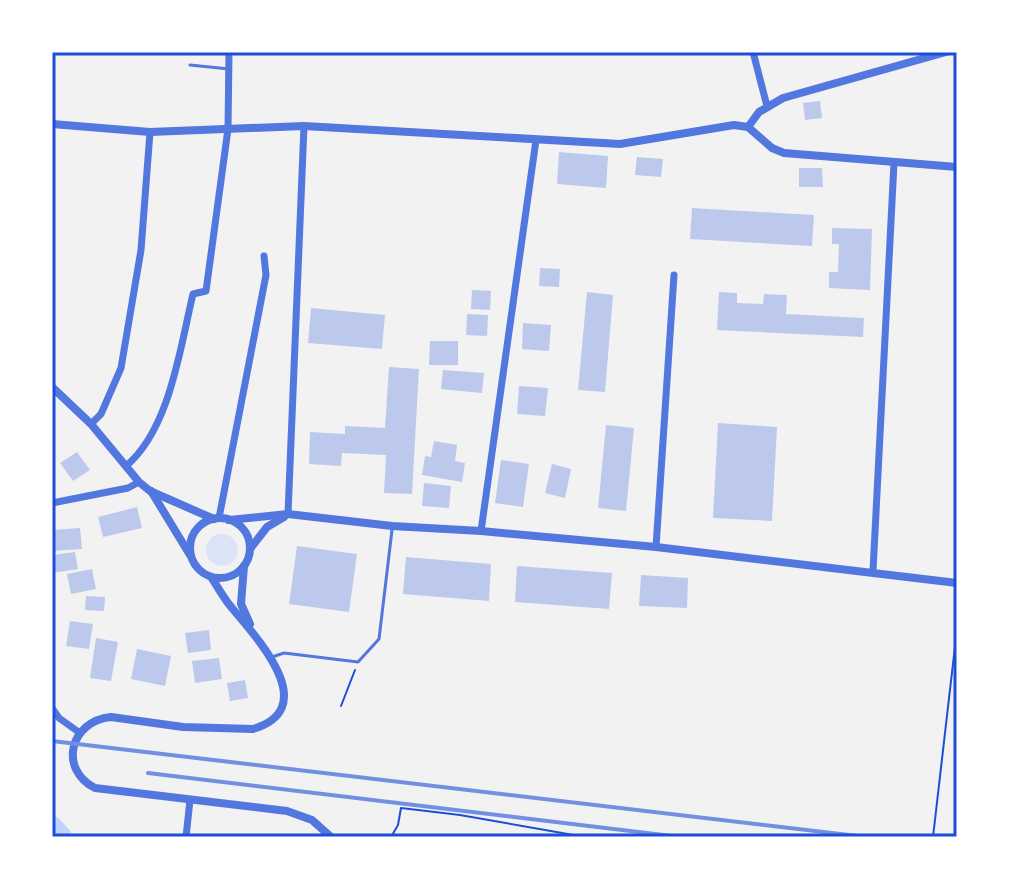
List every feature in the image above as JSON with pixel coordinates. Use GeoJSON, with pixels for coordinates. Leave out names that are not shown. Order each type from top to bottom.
{"type":"FeatureCollection","features":[{"type":"Feature","properties":{"kind":"street"},"geometry":{"type":"LineString","coordinates":[[126,466],[140,455],[169,396],[193,294],[206,291],[228,129],[229,52]]}},
{"type":"Feature","properties":{"kind":"street"},"geometry":{"type":"LineString","coordinates":[[753,52],[767,106]]}},
{"type":"Feature","properties":{"kind":"street"},"geometry":{"type":"LineString","coordinates":[[748,127],[767,106],[783,98],[946,52]]}},
{"type":"Feature","properties":{"kind":"street"},"geometry":{"type":"LineString","coordinates":[[52,124],[150,132],[304,126],[620,144],[718,125],[748,127],[778,151],[957,167]]}},
{"type":"Feature","properties":{"kind":"street"},"geometry":{"type":"LineString","coordinates":[[288,514],[304,126]]}},
{"type":"Feature","properties":{"kind":"street"},"geometry":{"type":"LineString","coordinates":[[91,424],[101,414],[121,368],[141,250],[150,132]]}},
{"type":"Feature","properties":{"kind":"street"},"geometry":{"type":"LineString","coordinates":[[481,531],[536,140]]}},
{"type":"Feature","properties":{"kind":"street"},"geometry":{"type":"LineString","coordinates":[[873,571],[894,163]]}},
{"type":"Feature","properties":{"kind":"street"},"geometry":{"type":"LineString","coordinates":[[221,519],[266,275],[264,256]]}},
{"type":"Feature","properties":{"kind":"street"},"geometry":{"type":"LineString","coordinates":[[656,547],[674,275]]}},
{"type":"Feature","properties":{"kind":"street"},"geometry":{"type":"LineString","coordinates":[[52,387],[91,424],[150,491],[245,531],[250,549]]}},
{"type":"Feature","properties":{"kind":"street"},"geometry":{"type":"LineString","coordinates":[[52,503],[128,488],[139,482]]}},
{"type":"Feature","properties":{"kind":"street"},"geometry":{"type":"LineString","coordinates":[[150,491],[196,566],[211,577],[271,657],[279,672],[284,698],[279,710],[264,726],[253,729],[183,727],[100,718],[88,723],[80,733],[73,758],[76,770],[84,782],[95,788],[287,811],[312,820],[331,837]]}},
{"type":"Feature","properties":{"kind":"street"},"geometry":{"type":"LineString","coordinates":[[256,635],[241,604],[244,566],[250,549],[267,527],[288,514]]}},
{"type":"Feature","properties":{"kind":"street"},"geometry":{"type":"LineString","coordinates":[[192,558],[192,538],[205,523],[288,514],[392,526],[656,547],[957,583]]}},
{"type":"Feature","properties":{"kind":"street"},"geometry":{"type":"LineString","coordinates":[[211,577],[229,577],[244,566]]}},
{"type":"Feature","properties":{"kind":"street"},"geometry":{"type":"LineString","coordinates":[[52,708],[59,718],[80,733]]}},
{"type":"Feature","properties":{"kind":"street"},"geometry":{"type":"LineString","coordinates":[[186,837],[190,800]]}},
{"type":"Feature","properties":{"kind":"lane"},"geometry":{"type":"LineString","coordinates":[[190,65],[229,69]]}},
{"type":"Feature","properties":{"kind":"lane"},"geometry":{"type":"LineString","coordinates":[[271,657],[284,653],[358,662],[379,639],[392,526]]}},
{"type":"Feature","properties":{"kind":"path"},"geometry":{"type":"LineString","coordinates":[[933,837],[957,629]]}},
{"type":"Feature","properties":{"kind":"path"},"geometry":{"type":"LineString","coordinates":[[341,706],[358,662]]}},
{"type":"Feature","properties":{"kind":"path"},"geometry":{"type":"LineString","coordinates":[[391,837],[398,825],[401,808],[585,837]]}},
{"type":"Feature","properties":{"kind":"shaded area"},"geometry":{"type":"Polygon","coordinates":[[[222,534],[234,538],[238,550],[234,562],[222,566],[210,562],[206,550],[210,538],[222,534]]]}},
{"type":"Feature","properties":{"kind":"building"},"geometry":{"type":"Polygon","coordinates":[[[820,101],[822,118],[805,120],[803,103],[820,101]]]}},
{"type":"Feature","properties":{"kind":"building"},"geometry":{"type":"Polygon","coordinates":[[[559,152],[608,156],[606,188],[557,184],[559,152]]]}},
{"type":"Feature","properties":{"kind":"building"},"geometry":{"type":"Polygon","coordinates":[[[637,157],[663,159],[661,177],[635,175],[637,157]]]}},
{"type":"Feature","properties":{"kind":"building"},"geometry":{"type":"Polygon","coordinates":[[[799,168],[822,168],[823,187],[799,187],[799,168]]]}},
{"type":"Feature","properties":{"kind":"building"},"geometry":{"type":"Polygon","coordinates":[[[692,208],[814,215],[812,246],[690,239],[692,208]]]}},
{"type":"Feature","properties":{"kind":"building"},"geometry":{"type":"Polygon","coordinates":[[[832,228],[872,229],[870,290],[829,288],[829,272],[838,272],[839,244],[832,244],[832,228]]]}},
{"type":"Feature","properties":{"kind":"building"},"geometry":{"type":"Polygon","coordinates":[[[540,268],[560,269],[559,287],[539,286],[540,268]]]}},
{"type":"Feature","properties":{"kind":"building"},"geometry":{"type":"Polygon","coordinates":[[[472,290],[491,291],[490,310],[471,309],[472,290]]]}},
{"type":"Feature","properties":{"kind":"building"},"geometry":{"type":"Polygon","coordinates":[[[587,292],[613,295],[605,392],[578,390],[587,292]]]}},
{"type":"Feature","properties":{"kind":"building"},"geometry":{"type":"Polygon","coordinates":[[[719,292],[737,293],[737,303],[763,304],[764,294],[787,295],[786,314],[864,318],[863,337],[717,330],[719,292]]]}},
{"type":"Feature","properties":{"kind":"building"},"geometry":{"type":"Polygon","coordinates":[[[311,308],[385,315],[382,349],[308,343],[311,308]]]}},
{"type":"Feature","properties":{"kind":"building"},"geometry":{"type":"Polygon","coordinates":[[[467,314],[488,315],[487,336],[466,335],[467,314]]]}},
{"type":"Feature","properties":{"kind":"building"},"geometry":{"type":"Polygon","coordinates":[[[523,323],[551,325],[549,351],[522,349],[523,323]]]}},
{"type":"Feature","properties":{"kind":"building"},"geometry":{"type":"Polygon","coordinates":[[[430,341],[458,341],[458,365],[429,365],[430,341]]]}},
{"type":"Feature","properties":{"kind":"building"},"geometry":{"type":"Polygon","coordinates":[[[389,367],[419,369],[412,494],[384,493],[386,455],[342,453],[341,466],[309,464],[310,432],[345,434],[345,426],[385,428],[389,367]]]}},
{"type":"Feature","properties":{"kind":"building"},"geometry":{"type":"Polygon","coordinates":[[[443,370],[484,373],[482,393],[441,389],[443,370]]]}},
{"type":"Feature","properties":{"kind":"building"},"geometry":{"type":"Polygon","coordinates":[[[519,386],[548,388],[545,416],[517,414],[519,386]]]}},
{"type":"Feature","properties":{"kind":"building"},"geometry":{"type":"Polygon","coordinates":[[[718,423],[777,427],[772,521],[713,518],[718,423]]]}},
{"type":"Feature","properties":{"kind":"building"},"geometry":{"type":"Polygon","coordinates":[[[606,425],[634,428],[626,511],[598,508],[606,425]]]}},
{"type":"Feature","properties":{"kind":"building"},"geometry":{"type":"Polygon","coordinates":[[[434,441],[457,445],[455,461],[465,463],[462,482],[422,475],[425,456],[431,457],[434,441]]]}},
{"type":"Feature","properties":{"kind":"building"},"geometry":{"type":"Polygon","coordinates":[[[77,452],[90,470],[73,481],[60,463],[77,452]]]}},
{"type":"Feature","properties":{"kind":"building"},"geometry":{"type":"Polygon","coordinates":[[[501,460],[529,464],[523,507],[495,503],[501,460]]]}},
{"type":"Feature","properties":{"kind":"building"},"geometry":{"type":"Polygon","coordinates":[[[552,464],[571,469],[565,498],[545,493],[552,464]]]}},
{"type":"Feature","properties":{"kind":"building"},"geometry":{"type":"Polygon","coordinates":[[[424,483],[451,486],[449,508],[422,506],[424,483]]]}},
{"type":"Feature","properties":{"kind":"building"},"geometry":{"type":"Polygon","coordinates":[[[137,507],[142,528],[103,537],[98,517],[137,507]]]}},
{"type":"Feature","properties":{"kind":"building"},"geometry":{"type":"Polygon","coordinates":[[[80,528],[82,549],[52,551],[52,530],[80,528]]]}},
{"type":"Feature","properties":{"kind":"building"},"geometry":{"type":"Polygon","coordinates":[[[297,546],[357,554],[349,612],[289,604],[297,546]]]}},
{"type":"Feature","properties":{"kind":"building"},"geometry":{"type":"Polygon","coordinates":[[[75,552],[78,569],[52,573],[52,555],[75,552]]]}},
{"type":"Feature","properties":{"kind":"building"},"geometry":{"type":"Polygon","coordinates":[[[406,557],[491,564],[489,601],[403,594],[406,557]]]}},
{"type":"Feature","properties":{"kind":"building"},"geometry":{"type":"Polygon","coordinates":[[[517,566],[612,573],[609,609],[515,602],[517,566]]]}},
{"type":"Feature","properties":{"kind":"building"},"geometry":{"type":"Polygon","coordinates":[[[92,569],[96,589],[71,594],[67,574],[92,569]]]}},
{"type":"Feature","properties":{"kind":"building"},"geometry":{"type":"Polygon","coordinates":[[[641,575],[688,578],[687,608],[639,606],[641,575]]]}},
{"type":"Feature","properties":{"kind":"building"},"geometry":{"type":"Polygon","coordinates":[[[86,596],[105,597],[104,611],[85,610],[86,596]]]}},
{"type":"Feature","properties":{"kind":"building"},"geometry":{"type":"Polygon","coordinates":[[[70,621],[93,624],[89,649],[66,646],[70,621]]]}},
{"type":"Feature","properties":{"kind":"building"},"geometry":{"type":"Polygon","coordinates":[[[209,630],[211,650],[188,653],[185,633],[209,630]]]}},
{"type":"Feature","properties":{"kind":"building"},"geometry":{"type":"Polygon","coordinates":[[[96,638],[118,642],[111,681],[90,678],[96,638]]]}},
{"type":"Feature","properties":{"kind":"building"},"geometry":{"type":"Polygon","coordinates":[[[137,649],[171,656],[165,686],[131,679],[137,649]]]}},
{"type":"Feature","properties":{"kind":"building"},"geometry":{"type":"Polygon","coordinates":[[[219,658],[222,679],[195,683],[192,661],[219,658]]]}},
{"type":"Feature","properties":{"kind":"building"},"geometry":{"type":"Polygon","coordinates":[[[245,680],[248,698],[230,701],[227,683],[245,680]]]}},
{"type":"Feature","properties":{"kind":"waterway"},"geometry":{"type":"LineString","coordinates":[[52,827],[61,837]]}},
{"type":"Feature","properties":{"kind":"railway"},"geometry":{"type":"LineString","coordinates":[[52,741],[866,837]]}},
{"type":"Feature","properties":{"kind":"railway"},"geometry":{"type":"LineString","coordinates":[[148,773],[680,837]]}}]}
